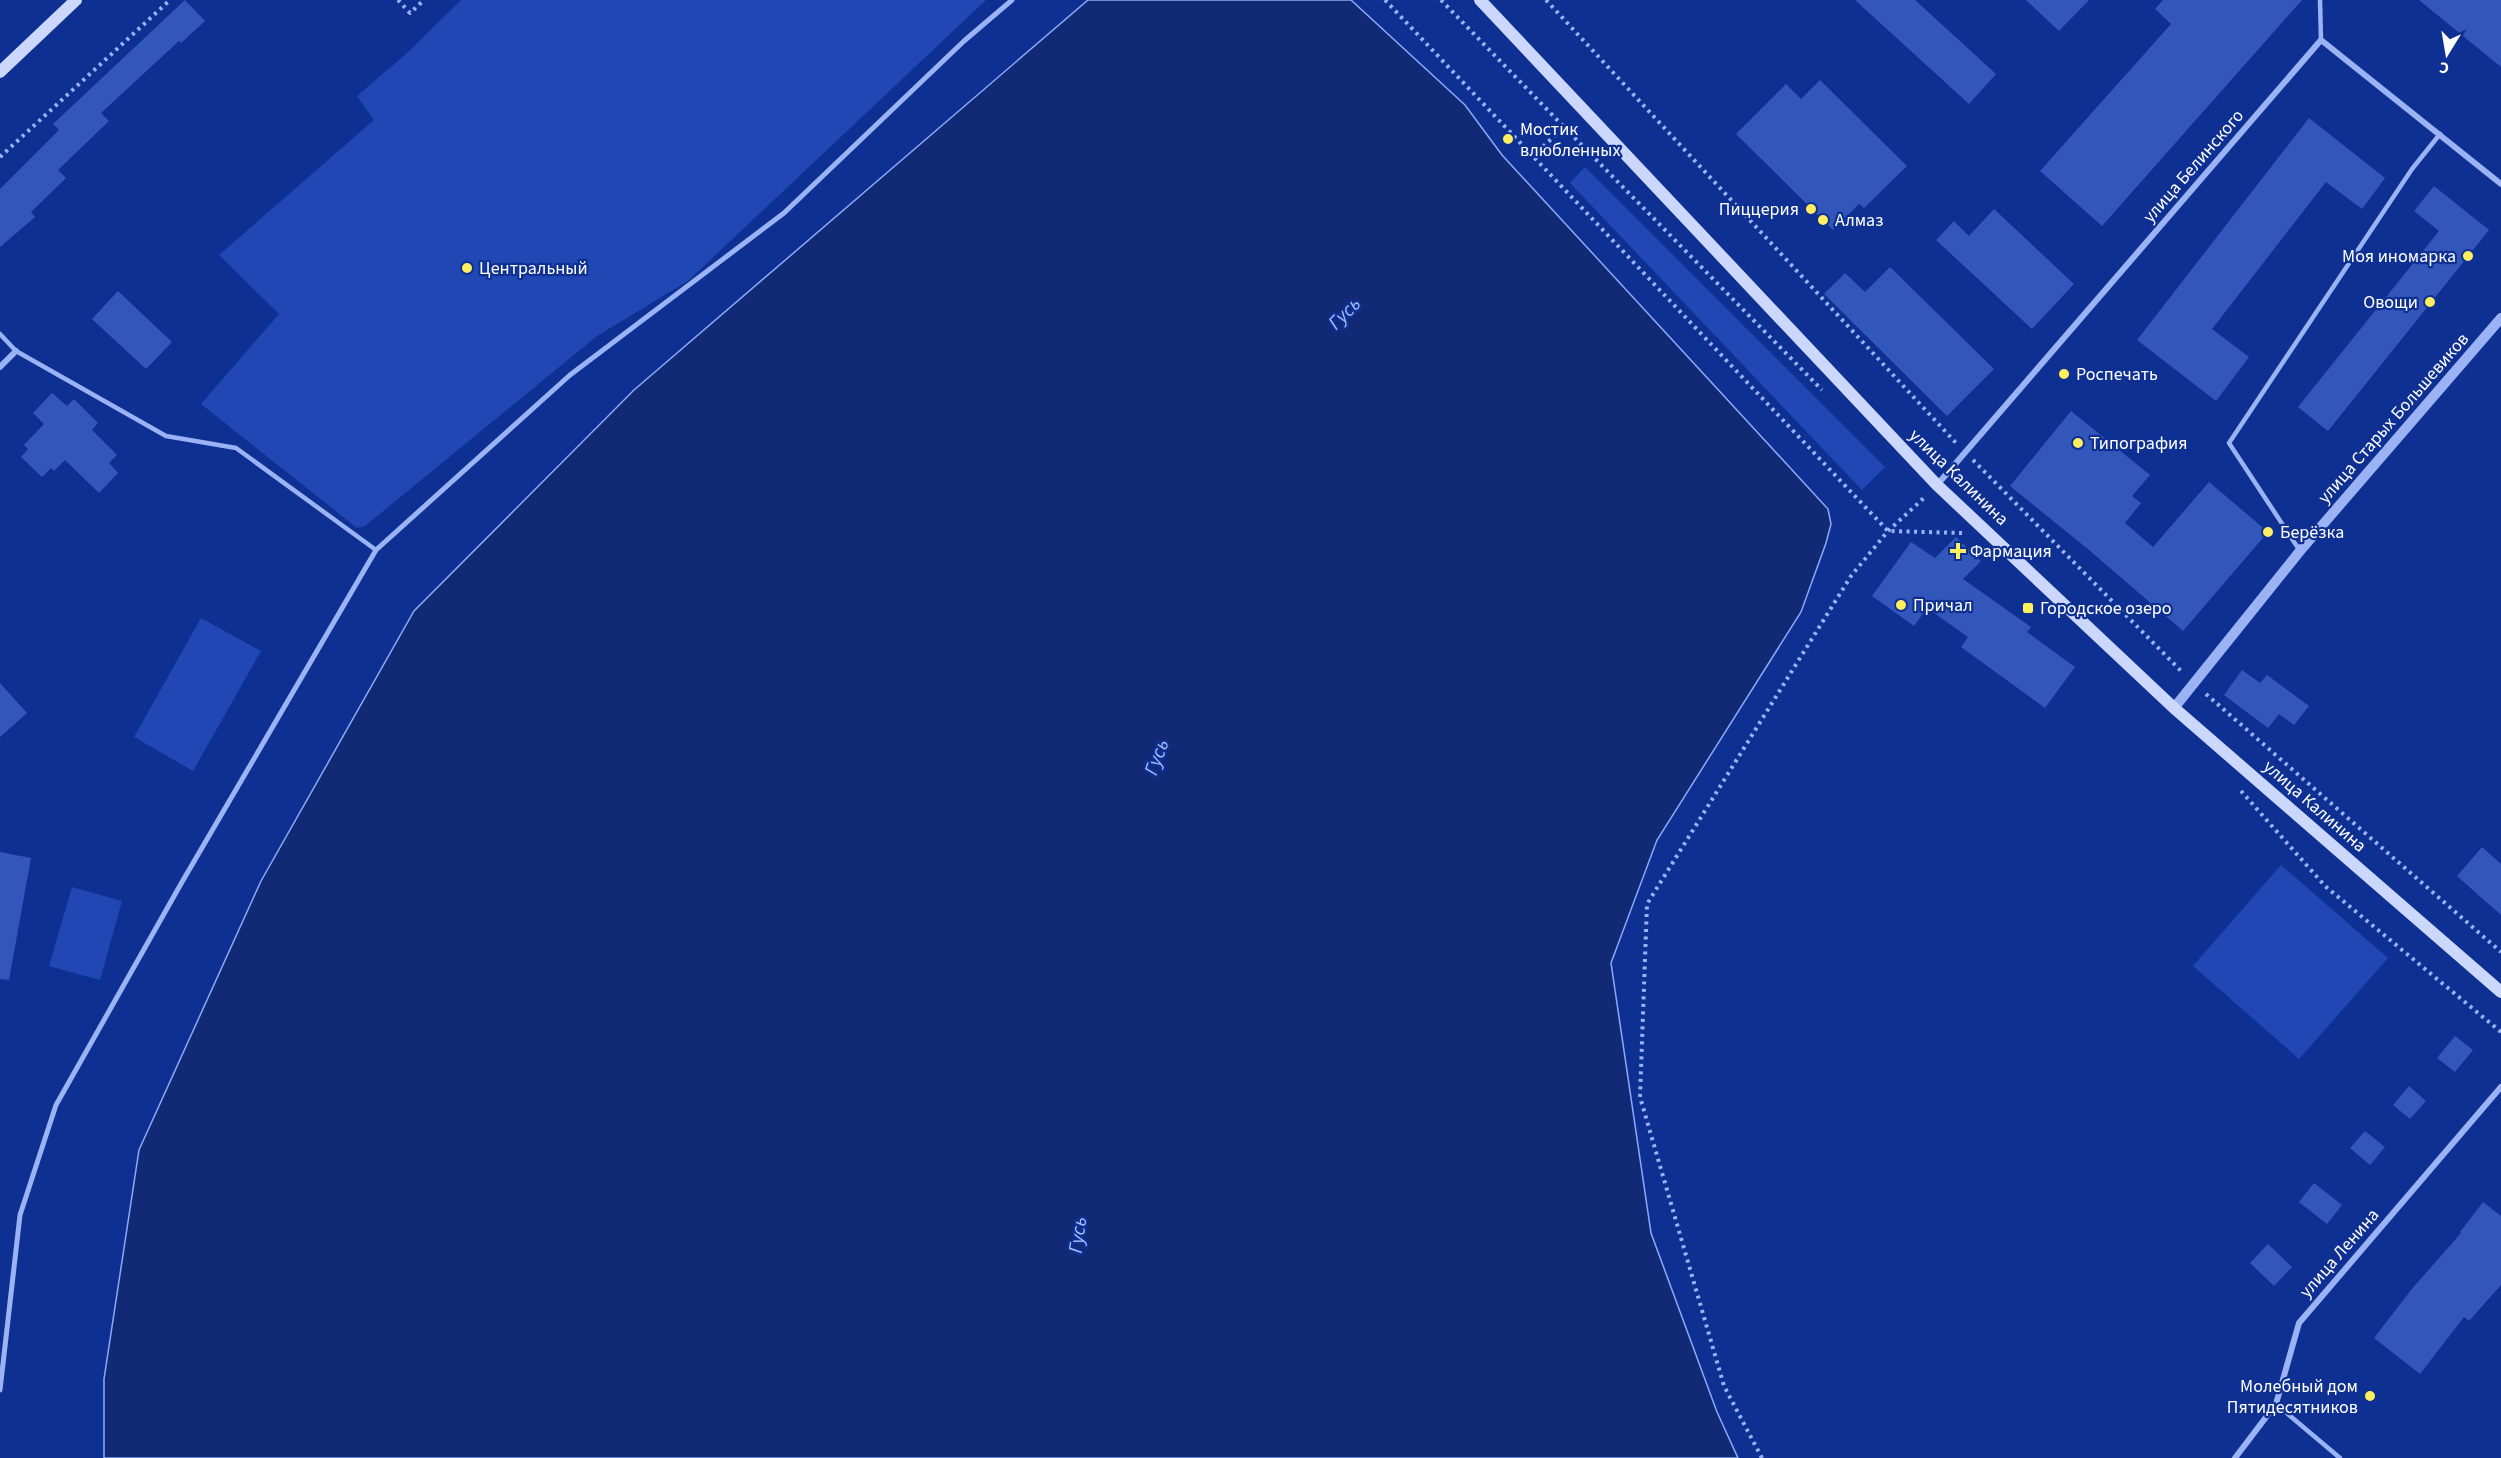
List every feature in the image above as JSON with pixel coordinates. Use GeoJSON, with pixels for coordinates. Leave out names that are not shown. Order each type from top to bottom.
{"type":"FeatureCollection","features":[{"type":"Feature","properties":{"kind":"main road"},"geometry":{"type":"LineString","coordinates":[[0,72],[76,0]]}},
{"type":"Feature","properties":{"kind":"main road","name":"улица Калинина"},"geometry":{"type":"LineString","coordinates":[[1480,0],[1937,485],[2174,708],[2501,992]]}},
{"type":"Feature","properties":{"kind":"street"},"geometry":{"type":"LineString","coordinates":[[0,1390],[20,1215],[56,1105],[182,882],[376,550],[570,375],[784,213],[964,41],[1012,0]]}},
{"type":"Feature","properties":{"kind":"street"},"geometry":{"type":"LineString","coordinates":[[2321,40],[2501,184]]}},
{"type":"Feature","properties":{"kind":"street","name":"улица Белинского"},"geometry":{"type":"LineString","coordinates":[[1937,485],[2321,40]]}},
{"type":"Feature","properties":{"kind":"street","name":"улица Старых Большевиков"},"geometry":{"type":"LineString","coordinates":[[2174,708],[2300,551],[2501,318]]}},
{"type":"Feature","properties":{"kind":"street"},"geometry":{"type":"LineString","coordinates":[[0,366],[16,351]]}},
{"type":"Feature","properties":{"kind":"street","name":"улица Ленина"},"geometry":{"type":"LineString","coordinates":[[2235,1458],[2276,1404],[2299,1323],[2501,1087]]}},
{"type":"Feature","properties":{"kind":"lane"},"geometry":{"type":"LineString","coordinates":[[2320,0],[2321,40]]}},
{"type":"Feature","properties":{"kind":"lane"},"geometry":{"type":"LineString","coordinates":[[2300,551],[2229,443],[2412,169],[2440,134]]}},
{"type":"Feature","properties":{"kind":"lane"},"geometry":{"type":"LineString","coordinates":[[0,334],[16,351],[166,436],[236,448],[376,550]]}},
{"type":"Feature","properties":{"kind":"lane"},"geometry":{"type":"LineString","coordinates":[[2276,1404],[2340,1458]]}},
{"type":"Feature","properties":{"kind":"path"},"geometry":{"type":"LineString","coordinates":[[0,157],[170,0]]}},
{"type":"Feature","properties":{"kind":"path"},"geometry":{"type":"LineString","coordinates":[[398,0],[410,13],[424,0]]}},
{"type":"Feature","properties":{"kind":"path"},"geometry":{"type":"LineString","coordinates":[[1385,0],[1888,531],[1961,532]]}},
{"type":"Feature","properties":{"kind":"path"},"geometry":{"type":"LineString","coordinates":[[1441,0],[1827,396]]}},
{"type":"Feature","properties":{"kind":"path"},"geometry":{"type":"LineString","coordinates":[[1546,0],[1965,453],[2194,684],[2501,952]]}},
{"type":"Feature","properties":{"kind":"path"},"geometry":{"type":"LineString","coordinates":[[1533,156],[1564,127]]}},
{"type":"Feature","properties":{"kind":"path"},"geometry":{"type":"LineString","coordinates":[[1762,1458],[1724,1386],[1640,1097],[1647,904],[1851,576],[1888,531],[1937,485]]}},
{"type":"Feature","properties":{"kind":"path"},"geometry":{"type":"LineString","coordinates":[[1925,496],[1932,503]]}},
{"type":"Feature","properties":{"kind":"path"},"geometry":{"type":"LineString","coordinates":[[1954,525],[1970,540]]}},
{"type":"Feature","properties":{"kind":"path"},"geometry":{"type":"LineString","coordinates":[[2235,784],[2325,886],[2501,1032]]}},
{"type":"Feature","properties":{"kind":"shaded area","name":"Центральный"},"geometry":{"type":"Polygon","coordinates":[[[461,0],[986,0],[688,281],[597,336],[365,526],[357,528],[201,404],[279,314],[219,255],[374,120],[357,96],[406,54],[461,0]]]}},
{"type":"Feature","properties":{"kind":"shaded area"},"geometry":{"type":"Polygon","coordinates":[[[1585,167],[1885,467],[1862,490],[1570,183],[1585,167]]]}},
{"type":"Feature","properties":{"kind":"shaded area"},"geometry":{"type":"Polygon","coordinates":[[[201,618],[261,651],[193,771],[134,737],[201,618]]]}},
{"type":"Feature","properties":{"kind":"shaded area"},"geometry":{"type":"Polygon","coordinates":[[[2281,865],[2388,958],[2299,1059],[2193,966],[2281,865]]]}},
{"type":"Feature","properties":{"kind":"shaded area"},"geometry":{"type":"Polygon","coordinates":[[[72,887],[122,901],[100,980],[49,966],[72,887]]]}},
{"type":"Feature","properties":{"kind":"water","name":"Гусь"},"geometry":{"type":"Polygon","coordinates":[[[1088,0],[1351,0],[1465,105],[1502,155],[1828,509],[1831,524],[1801,612],[1657,840],[1611,963],[1651,1233],[1717,1412],[1738,1458],[104,1458],[104,1379],[139,1150],[261,881],[414,611],[634,390],[1088,0]]]}},
{"type":"Feature","properties":{"kind":"building"},"geometry":{"type":"Polygon","coordinates":[[[185,0],[205,21],[181,43],[179,41],[101,113],[109,121],[58,170],[66,178],[31,212],[35,217],[0,247],[0,189],[59,130],[53,124],[185,0]]]}},
{"type":"Feature","properties":{"kind":"building"},"geometry":{"type":"Polygon","coordinates":[[[1855,0],[1915,0],[1996,74],[1969,104],[1855,0]]]}},
{"type":"Feature","properties":{"kind":"building"},"geometry":{"type":"Polygon","coordinates":[[[2026,0],[2089,0],[2059,31],[2026,0]]]}},
{"type":"Feature","properties":{"kind":"building"},"geometry":{"type":"Polygon","coordinates":[[[2163,0],[2302,0],[2102,226],[2040,171],[2171,24],[2155,9],[2163,0]]]}},
{"type":"Feature","properties":{"kind":"building"},"geometry":{"type":"Polygon","coordinates":[[[2419,0],[2501,0],[2501,67],[2419,0]]]}},
{"type":"Feature","properties":{"kind":"building"},"geometry":{"type":"Polygon","coordinates":[[[1820,80],[1907,166],[1864,208],[1859,204],[1833,230],[1736,134],[1786,84],[1801,99],[1820,80]]]}},
{"type":"Feature","properties":{"kind":"building"},"geometry":{"type":"Polygon","coordinates":[[[2309,118],[2385,178],[2362,209],[2326,182],[2212,329],[2249,357],[2216,401],[2137,340],[2309,118]]]}},
{"type":"Feature","properties":{"kind":"building"},"geometry":{"type":"Polygon","coordinates":[[[2434,186],[2489,230],[2328,431],[2298,407],[2439,231],[2414,211],[2434,186]]]}},
{"type":"Feature","properties":{"kind":"building"},"geometry":{"type":"Polygon","coordinates":[[[1994,209],[2074,284],[2032,329],[1936,240],[1954,221],[1969,236],[1994,209]]]}},
{"type":"Feature","properties":{"kind":"building"},"geometry":{"type":"Polygon","coordinates":[[[1890,267],[1994,369],[1947,416],[1824,294],[1845,273],[1865,292],[1890,267]]]}},
{"type":"Feature","properties":{"kind":"building"},"geometry":{"type":"Polygon","coordinates":[[[118,291],[172,342],[146,369],[92,319],[118,291]]]}},
{"type":"Feature","properties":{"kind":"building"},"geometry":{"type":"Polygon","coordinates":[[[52,393],[67,406],[74,399],[98,423],[92,430],[117,455],[109,463],[118,473],[99,493],[65,460],[54,471],[51,468],[42,477],[21,457],[28,449],[24,445],[44,424],[33,413],[52,393]]]}},
{"type":"Feature","properties":{"kind":"building"},"geometry":{"type":"Polygon","coordinates":[[[2071,411],[2150,475],[2132,496],[2141,503],[2125,523],[2153,547],[2209,482],[2268,532],[2183,631],[2010,486],[2071,411]]]}},
{"type":"Feature","properties":{"kind":"building"},"geometry":{"type":"Polygon","coordinates":[[[1956,537],[1981,561],[1963,579],[2031,627],[2027,632],[2075,667],[2045,708],[1961,647],[1968,637],[1927,608],[1914,626],[1872,596],[1911,542],[1935,558],[1956,537]]]}},
{"type":"Feature","properties":{"kind":"building"},"geometry":{"type":"Polygon","coordinates":[[[2242,670],[2260,683],[2267,675],[2309,706],[2294,725],[2279,714],[2268,728],[2224,695],[2242,670]]]}},
{"type":"Feature","properties":{"kind":"building"},"geometry":{"type":"Polygon","coordinates":[[[0,683],[27,713],[0,737],[0,683]]]}},
{"type":"Feature","properties":{"kind":"building"},"geometry":{"type":"Polygon","coordinates":[[[2482,847],[2501,864],[2501,915],[2457,876],[2482,847]]]}},
{"type":"Feature","properties":{"kind":"building"},"geometry":{"type":"Polygon","coordinates":[[[0,852],[31,858],[9,980],[0,979],[0,852]]]}},
{"type":"Feature","properties":{"kind":"building"},"geometry":{"type":"Polygon","coordinates":[[[2455,1036],[2473,1050],[2455,1072],[2437,1058],[2455,1036]]]}},
{"type":"Feature","properties":{"kind":"building"},"geometry":{"type":"Polygon","coordinates":[[[2409,1086],[2426,1101],[2410,1119],[2393,1105],[2409,1086]]]}},
{"type":"Feature","properties":{"kind":"building"},"geometry":{"type":"Polygon","coordinates":[[[2365,1131],[2385,1147],[2370,1165],[2350,1148],[2365,1131]]]}},
{"type":"Feature","properties":{"kind":"building"},"geometry":{"type":"Polygon","coordinates":[[[2314,1183],[2342,1205],[2327,1224],[2299,1202],[2314,1183]]]}},
{"type":"Feature","properties":{"kind":"building"},"geometry":{"type":"Polygon","coordinates":[[[2483,1202],[2501,1216],[2501,1285],[2469,1321],[2464,1317],[2420,1374],[2374,1338],[2411,1290],[2461,1233],[2483,1202]]]}},
{"type":"Feature","properties":{"kind":"building"},"geometry":{"type":"Polygon","coordinates":[[[2268,1244],[2292,1267],[2274,1286],[2250,1263],[2268,1244]]]}},
{"type":"Feature","properties":{"kind":"place","name":"Мостик влюбленных"},"geometry":{"type":"Point","coordinates":[1508,139]}},
{"type":"Feature","properties":{"kind":"place","name":"Пиццерия"},"geometry":{"type":"Point","coordinates":[1811,209]}},
{"type":"Feature","properties":{"kind":"place","name":"Алмаз"},"geometry":{"type":"Point","coordinates":[1823,220]}},
{"type":"Feature","properties":{"kind":"place","name":"Моя иномарка"},"geometry":{"type":"Point","coordinates":[2468,256]}},
{"type":"Feature","properties":{"kind":"place","name":"Центральный"},"geometry":{"type":"Point","coordinates":[467,268]}},
{"type":"Feature","properties":{"kind":"place","name":"Овощи"},"geometry":{"type":"Point","coordinates":[2430,302]}},
{"type":"Feature","properties":{"kind":"place","name":"Роспечать"},"geometry":{"type":"Point","coordinates":[2064,374]}},
{"type":"Feature","properties":{"kind":"place","name":"Типография"},"geometry":{"type":"Point","coordinates":[2078,443]}},
{"type":"Feature","properties":{"kind":"place","name":"Берёзка"},"geometry":{"type":"Point","coordinates":[2268,532]}},
{"type":"Feature","properties":{"kind":"place","name":"Фармация"},"geometry":{"type":"Point","coordinates":[1958,551]}},
{"type":"Feature","properties":{"kind":"place","name":"Причал"},"geometry":{"type":"Point","coordinates":[1901,605]}},
{"type":"Feature","properties":{"kind":"place","name":"Городское озеро"},"geometry":{"type":"Point","coordinates":[2028,608]}},
{"type":"Feature","properties":{"kind":"place","name":"Молебный дом Пятидесятников"},"geometry":{"type":"Point","coordinates":[2370,1396]}}]}
